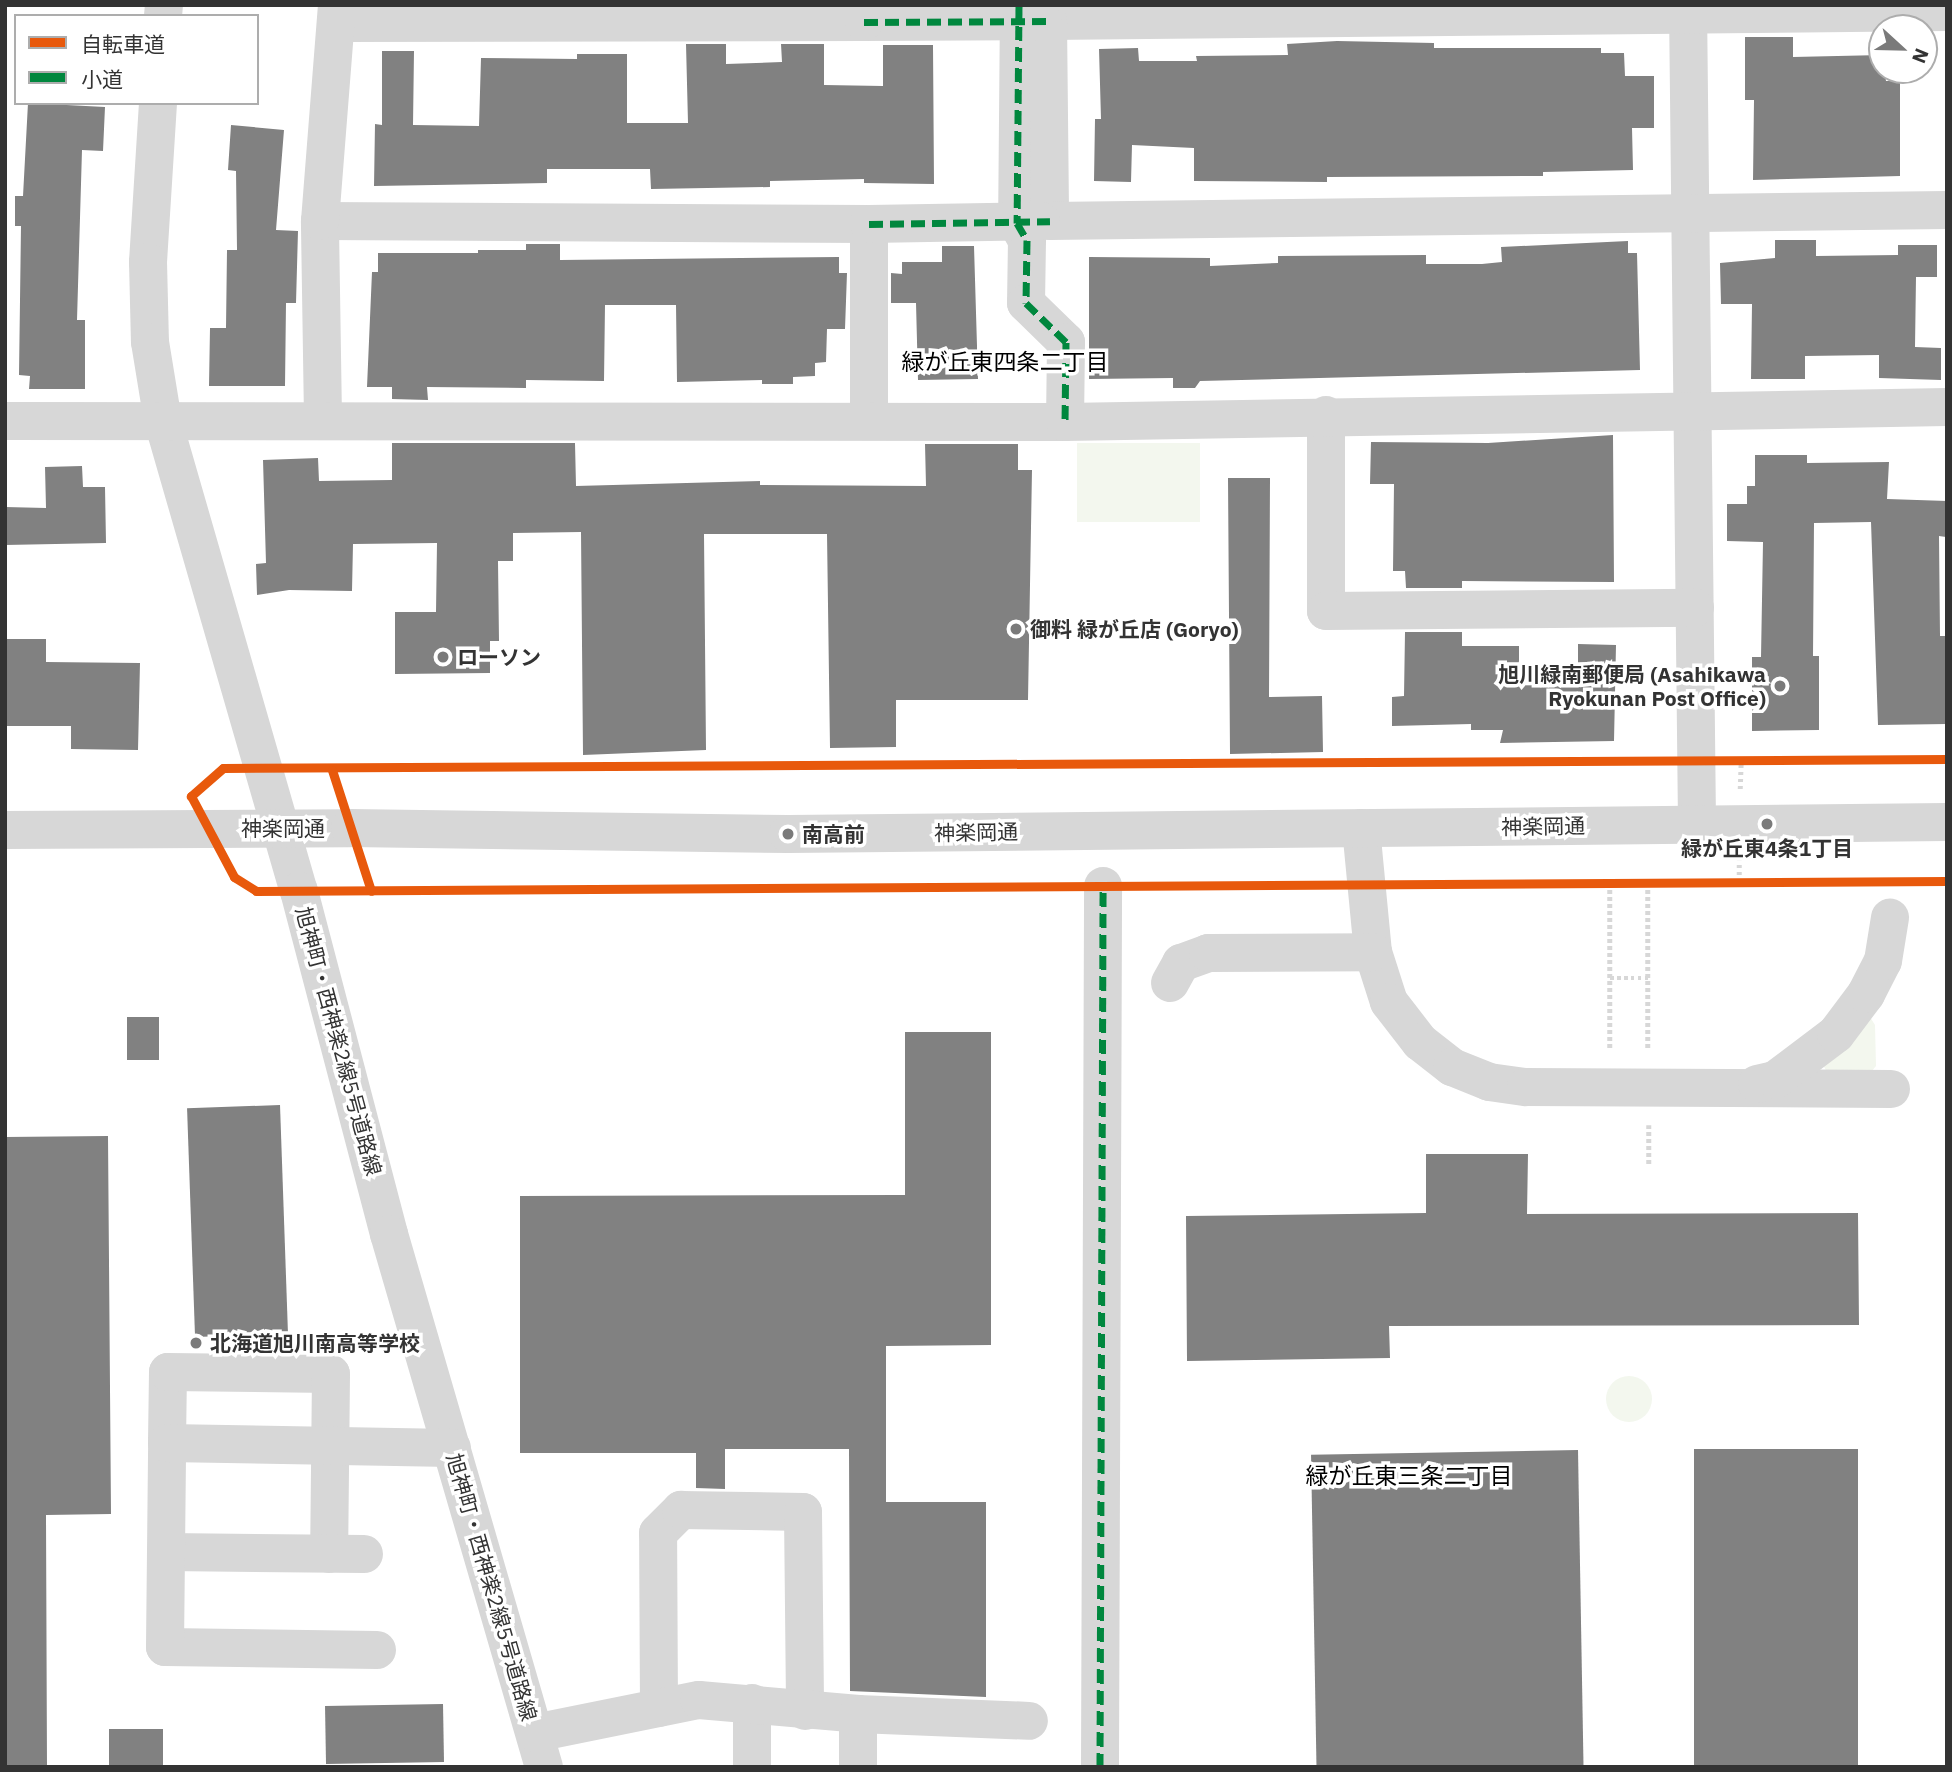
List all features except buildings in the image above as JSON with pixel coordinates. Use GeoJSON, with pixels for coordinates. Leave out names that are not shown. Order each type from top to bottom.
{"type":"FeatureCollection","features":[{"type":"Feature","properties":{"kind":"street"},"geometry":{"type":"LineString","coordinates":[[1688,10],[1697,825]]}},
{"type":"Feature","properties":{"kind":"street"},"geometry":{"type":"LineString","coordinates":[[323,418],[320,222],[337,14],[1029,16],[1688,10],[1947,12]]}},
{"type":"Feature","properties":{"kind":"street"},"geometry":{"type":"LineString","coordinates":[[1029,16],[1034,222],[1027,240],[1026,303],[1066,342],[1065,422]]}},
{"type":"Feature","properties":{"kind":"street","name":"旭神町・西神楽2線5号道路線"},"geometry":{"type":"LineString","coordinates":[[158,105],[148,262],[150,342],[163,421],[281,829],[452,1448],[539,1750]]}},
{"type":"Feature","properties":{"kind":"street"},"geometry":{"type":"LineString","coordinates":[[320,222],[869,224],[1947,210]]}},
{"type":"Feature","properties":{"kind":"street"},"geometry":{"type":"LineString","coordinates":[[869,224],[869,420]]}},
{"type":"Feature","properties":{"kind":"street"},"geometry":{"type":"LineString","coordinates":[[5,421],[323,418],[1065,422],[1326,415],[1692,413],[1947,407]]}},
{"type":"Feature","properties":{"kind":"street"},"geometry":{"type":"LineString","coordinates":[[1326,415],[1326,611],[1695,608]]}},
{"type":"Feature","properties":{"kind":"street","name":"神楽岡通"},"geometry":{"type":"LineString","coordinates":[[5,830],[281,829],[788,834],[1947,822]]}},
{"type":"Feature","properties":{"kind":"street"},"geometry":{"type":"LineString","coordinates":[[1361,828],[1373,952],[1389,1002],[1420,1042],[1452,1067],[1489,1082],[1526,1087],[1891,1089]]}},
{"type":"Feature","properties":{"kind":"street"},"geometry":{"type":"LineString","coordinates":[[1100,1767],[1103,886]]}},
{"type":"Feature","properties":{"kind":"street"},"geometry":{"type":"LineString","coordinates":[[1741,1088],[1775,1080],[1836,1034],[1866,994],[1883,961],[1890,918]]}},
{"type":"Feature","properties":{"kind":"street"},"geometry":{"type":"LineString","coordinates":[[1170,983],[1181,963],[1208,953],[1373,952]]}},
{"type":"Feature","properties":{"kind":"street"},"geometry":{"type":"LineString","coordinates":[[166,1552],[346,1554],[330,1445],[331,1374],[168,1372],[167,1443],[165,1647],[377,1650]]}},
{"type":"Feature","properties":{"kind":"street"},"geometry":{"type":"LineString","coordinates":[[167,1443],[452,1448]]}},
{"type":"Feature","properties":{"kind":"street"},"geometry":{"type":"LineString","coordinates":[[659,1708],[658,1533],[681,1510],[803,1512],[805,1711]]}},
{"type":"Feature","properties":{"kind":"street"},"geometry":{"type":"LineString","coordinates":[[539,1750],[659,1708],[699,1699],[805,1711],[1028,1721]]}},
{"type":"Feature","properties":{"kind":"street"},"geometry":{"type":"LineString","coordinates":[[752,1703],[752,1767]]}},
{"type":"Feature","properties":{"kind":"street"},"geometry":{"type":"LineString","coordinates":[[858,1714],[858,1767]]}},
{"type":"Feature","properties":{"kind":"path"},"geometry":{"type":"LineString","coordinates":[[1610,883],[1610,1064]]}},
{"type":"Feature","properties":{"kind":"path"},"geometry":{"type":"LineString","coordinates":[[1648,883],[1649,1165]]}},
{"type":"Feature","properties":{"kind":"path"},"geometry":{"type":"LineString","coordinates":[[1610,978],[1648,978]]}},
{"type":"Feature","properties":{"kind":"shaded area"},"geometry":{"type":"Polygon","coordinates":[[[1077,443],[1200,443],[1200,522],[1077,522],[1077,443]]]}},
{"type":"Feature","properties":{"kind":"shaded area"},"geometry":{"type":"Polygon","coordinates":[[[1870,1017],[1875,1025],[1876,1066],[1871,1072],[1828,1074],[1823,1065],[1870,1017]]]}},
{"type":"Feature","properties":{"kind":"shaded area"},"geometry":{"type":"Polygon","coordinates":[[[1629,1376],[1645,1383],[1652,1399],[1645,1415],[1629,1422],[1613,1415],[1606,1399],[1613,1383],[1629,1376]]]}},
{"type":"Feature","properties":{"kind":"marked path"},"geometry":{"type":"LineString","coordinates":[[1019,5],[1017,223],[1027,240],[1026,303],[1066,342],[1065,422]]}},
{"type":"Feature","properties":{"kind":"marked path"},"geometry":{"type":"LineString","coordinates":[[864,22],[1048,21]]}},
{"type":"Feature","properties":{"kind":"marked path"},"geometry":{"type":"LineString","coordinates":[[869,224],[1050,221]]}},
{"type":"Feature","properties":{"kind":"marked path"},"geometry":{"type":"LineString","coordinates":[[1100,1767],[1103,886]]}},
{"type":"Feature","properties":{"kind":"cycle path"},"geometry":{"type":"LineString","coordinates":[[1947,759],[223,768],[191,796],[234,877],[256,891],[1947,881]]}},
{"type":"Feature","properties":{"kind":"cycle path"},"geometry":{"type":"LineString","coordinates":[[332,770],[371,891]]}},
{"type":"Feature","properties":{"kind":"place","name":"御料 緑が丘店 (Goryo)"},"geometry":{"type":"Point","coordinates":[1016,629]}},
{"type":"Feature","properties":{"kind":"place","name":"ローソン"},"geometry":{"type":"Point","coordinates":[443,657]}},
{"type":"Feature","properties":{"kind":"place","name":"旭川緑南郵便局 (Asahikawa Ryokunan Post Office)"},"geometry":{"type":"Point","coordinates":[1780,686]}},
{"type":"Feature","properties":{"kind":"place","name":"緑が丘東4条1丁目"},"geometry":{"type":"Point","coordinates":[1767,824]}},
{"type":"Feature","properties":{"kind":"place","name":"南高前"},"geometry":{"type":"Point","coordinates":[788,834]}},
{"type":"Feature","properties":{"kind":"place","name":"北海道旭川南高等学校"},"geometry":{"type":"Point","coordinates":[196,1343]}},
{"type":"Feature","properties":{"kind":"district","name":"緑が丘東四条二丁目"},"geometry":{"type":"Point","coordinates":[1005,361]}},
{"type":"Feature","properties":{"kind":"district","name":"緑が丘東三条二丁目"},"geometry":{"type":"Point","coordinates":[1409,1475]}}]}
